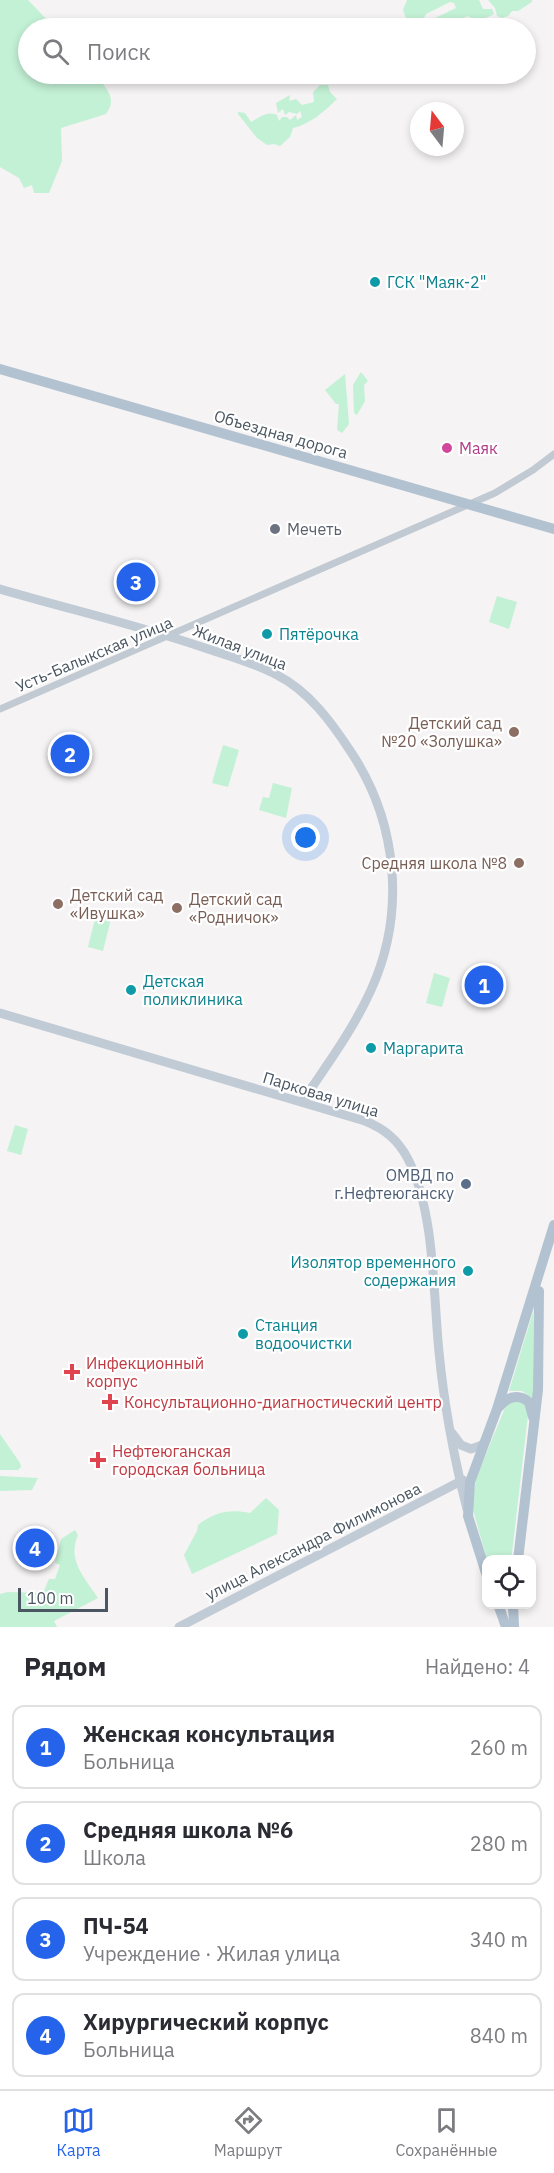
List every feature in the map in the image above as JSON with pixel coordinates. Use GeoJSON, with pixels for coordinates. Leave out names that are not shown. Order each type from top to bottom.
{"type":"FeatureCollection","features":[{"type":"Feature","properties":{"kind":"main road","name":"Объездная дорога"},"geometry":{"type":"LineString","coordinates":[[0,369],[554,529]]}},
{"type":"Feature","properties":{"kind":"main road","name":"Жилая улица"},"geometry":{"type":"LineString","coordinates":[[0,589],[169,636],[264,669],[285,679],[305,694],[330,722],[358,762],[373,791],[389,844],[393,874],[392,911],[374,983],[357,1017],[302,1102]]}},
{"type":"Feature","properties":{"kind":"main road","name":"Парковая улица"},"geometry":{"type":"LineString","coordinates":[[0,1013],[302,1102],[379,1127],[397,1141],[409,1160],[421,1196],[428,1234],[439,1356],[460,1482],[468,1516]]}},
{"type":"Feature","properties":{"kind":"main road"},"geometry":{"type":"LineString","coordinates":[[482,1555],[468,1516],[468,1490],[497,1409],[554,1225]]}},
{"type":"Feature","properties":{"kind":"main road"},"geometry":{"type":"LineString","coordinates":[[519,1555],[538,1390],[537,1312],[541,1266]]}},
{"type":"Feature","properties":{"kind":"main road"},"geometry":{"type":"LineString","coordinates":[[497,1409],[508,1398],[518,1396],[524,1398],[531,1409],[534,1426]]}},
{"type":"Feature","properties":{"kind":"main road"},"geometry":{"type":"LineString","coordinates":[[451,1431],[467,1448],[476,1448],[486,1440]]}},
{"type":"Feature","properties":{"kind":"main road","name":"улица Александра Филимонова"},"geometry":{"type":"LineString","coordinates":[[179,1627],[460,1482],[475,1467]]}},
{"type":"Feature","properties":{"kind":"main road"},"geometry":{"type":"LineString","coordinates":[[499,1609],[506,1627]]}},
{"type":"Feature","properties":{"kind":"main road"},"geometry":{"type":"LineString","coordinates":[[513,1609],[514,1627]]}},
{"type":"Feature","properties":{"kind":"street","name":"Усть-Балыкская улица"},"geometry":{"type":"LineString","coordinates":[[0,709],[471,504],[513,483],[554,454]]}},
{"type":"Feature","properties":{"kind":"green space"},"geometry":{"type":"Polygon","coordinates":[[[0,0],[28,0],[45,18],[18,18],[18,84],[103,84],[109,93],[111,103],[106,114],[61,128],[62,161],[49,193],[34,193],[32,185],[24,188],[19,178],[0,167],[0,0]]]}},
{"type":"Feature","properties":{"kind":"green space"},"geometry":{"type":"Polygon","coordinates":[[[407,0],[479,0],[483,9],[492,9],[494,14],[485,18],[468,16],[435,18],[456,8],[454,3],[450,2],[426,14],[424,18],[406,18],[403,10],[407,0]]]}},
{"type":"Feature","properties":{"kind":"green space"},"geometry":{"type":"Polygon","coordinates":[[[488,0],[532,0],[532,2],[502,18],[497,16],[495,8],[488,0]]]}},
{"type":"Feature","properties":{"kind":"green space"},"geometry":{"type":"Polygon","coordinates":[[[320,85],[328,85],[330,92],[337,99],[316,117],[293,128],[290,137],[280,146],[267,145],[257,138],[238,114],[238,112],[245,113],[251,122],[269,113],[277,115],[279,121],[282,117],[290,120],[296,115],[297,120],[302,117],[300,111],[297,114],[289,112],[285,115],[283,109],[278,113],[276,103],[290,95],[289,101],[296,99],[302,105],[314,102],[313,92],[320,85]]]}},
{"type":"Feature","properties":{"kind":"green space"},"geometry":{"type":"Polygon","coordinates":[[[361,372],[368,381],[364,385],[365,401],[357,415],[354,413],[353,385],[361,372]]]}},
{"type":"Feature","properties":{"kind":"green space"},"geometry":{"type":"Polygon","coordinates":[[[345,374],[349,424],[342,433],[337,430],[339,404],[336,404],[325,390],[345,374]]]}},
{"type":"Feature","properties":{"kind":"green space"},"geometry":{"type":"Polygon","coordinates":[[[497,596],[517,602],[509,629],[489,622],[497,596]]]}},
{"type":"Feature","properties":{"kind":"green space"},"geometry":{"type":"Polygon","coordinates":[[[223,745],[239,750],[228,787],[212,783],[223,745]]]}},
{"type":"Feature","properties":{"kind":"green space"},"geometry":{"type":"Polygon","coordinates":[[[273,783],[292,788],[286,818],[259,810],[263,797],[269,798],[273,783]]]}},
{"type":"Feature","properties":{"kind":"green space"},"geometry":{"type":"Polygon","coordinates":[[[96,915],[111,919],[103,951],[88,947],[96,915]]]}},
{"type":"Feature","properties":{"kind":"green space"},"geometry":{"type":"Polygon","coordinates":[[[434,973],[450,978],[442,1007],[426,1003],[434,973]]]}},
{"type":"Feature","properties":{"kind":"green space"},"geometry":{"type":"Polygon","coordinates":[[[15,1125],[28,1129],[21,1155],[7,1151],[15,1125]]]}},
{"type":"Feature","properties":{"kind":"green space"},"geometry":{"type":"Polygon","coordinates":[[[533,1312],[533,1399],[522,1391],[509,1391],[533,1312]]]}},
{"type":"Feature","properties":{"kind":"green space"},"geometry":{"type":"Polygon","coordinates":[[[518,1401],[526,1405],[528,1415],[511,1555],[486,1555],[472,1506],[476,1478],[508,1403],[518,1401]]]}},
{"type":"Feature","properties":{"kind":"green space"},"geometry":{"type":"Polygon","coordinates":[[[0,1434],[20,1463],[21,1467],[18,1470],[0,1470],[0,1434]]]}},
{"type":"Feature","properties":{"kind":"green space"},"geometry":{"type":"Polygon","coordinates":[[[0,1476],[38,1478],[32,1490],[0,1491],[0,1476]]]}},
{"type":"Feature","properties":{"kind":"green space"},"geometry":{"type":"Polygon","coordinates":[[[266,1498],[279,1510],[277,1534],[192,1574],[184,1555],[198,1525],[222,1513],[235,1511],[250,1513],[266,1498]]]}},
{"type":"Feature","properties":{"kind":"green space"},"geometry":{"type":"Polygon","coordinates":[[[75,1530],[78,1535],[75,1544],[76,1560],[98,1598],[54,1621],[57,1627],[0,1627],[0,1594],[8,1592],[43,1593],[49,1579],[55,1579],[60,1565],[55,1563],[61,1539],[75,1530]]]}},
{"type":"Feature","properties":{"kind":"place","name":"ГСК \"Маяк-2\""},"geometry":{"type":"Point","coordinates":[375,282]}},
{"type":"Feature","properties":{"kind":"place","name":"Маяк"},"geometry":{"type":"Point","coordinates":[447,448]}},
{"type":"Feature","properties":{"kind":"place","name":"Мечеть"},"geometry":{"type":"Point","coordinates":[275,529]}},
{"type":"Feature","properties":{"kind":"place","name":"ПЧ-54"},"geometry":{"type":"Point","coordinates":[136,582]}},
{"type":"Feature","properties":{"kind":"place","name":"Пятёрочка"},"geometry":{"type":"Point","coordinates":[267,634]}},
{"type":"Feature","properties":{"kind":"place","name":"Детский сад №20 «Золушка»"},"geometry":{"type":"Point","coordinates":[514,732]}},
{"type":"Feature","properties":{"kind":"place","name":"Средняя школа №6"},"geometry":{"type":"Point","coordinates":[70,754]}},
{"type":"Feature","properties":{"kind":"place","name":"Средняя школа №8"},"geometry":{"type":"Point","coordinates":[519,863]}},
{"type":"Feature","properties":{"kind":"place","name":"Детский сад «Ивушка»"},"geometry":{"type":"Point","coordinates":[58,904]}},
{"type":"Feature","properties":{"kind":"place","name":"Детский сад «Родничок»"},"geometry":{"type":"Point","coordinates":[177,908]}},
{"type":"Feature","properties":{"kind":"place","name":"Женская консультация"},"geometry":{"type":"Point","coordinates":[484,985]}},
{"type":"Feature","properties":{"kind":"place","name":"Детская поликлиника"},"geometry":{"type":"Point","coordinates":[131,990]}},
{"type":"Feature","properties":{"kind":"place","name":"Маргарита"},"geometry":{"type":"Point","coordinates":[371,1048]}},
{"type":"Feature","properties":{"kind":"place","name":"ОМВД по г.Нефтеюганску"},"geometry":{"type":"Point","coordinates":[466,1184]}},
{"type":"Feature","properties":{"kind":"place","name":"Изолятор временного содержания"},"geometry":{"type":"Point","coordinates":[468,1271]}},
{"type":"Feature","properties":{"kind":"place","name":"Станция водоочистки"},"geometry":{"type":"Point","coordinates":[243,1334]}},
{"type":"Feature","properties":{"kind":"place","name":"Инфекционный корпус"},"geometry":{"type":"Point","coordinates":[72,1372]}},
{"type":"Feature","properties":{"kind":"place","name":"Консультационно-диагностический центр"},"geometry":{"type":"Point","coordinates":[110,1402]}},
{"type":"Feature","properties":{"kind":"place","name":"Нефтеюганская городская больница"},"geometry":{"type":"Point","coordinates":[98,1460]}},
{"type":"Feature","properties":{"kind":"place","name":"Хирургический корпус"},"geometry":{"type":"Point","coordinates":[35,1548]}}]}
